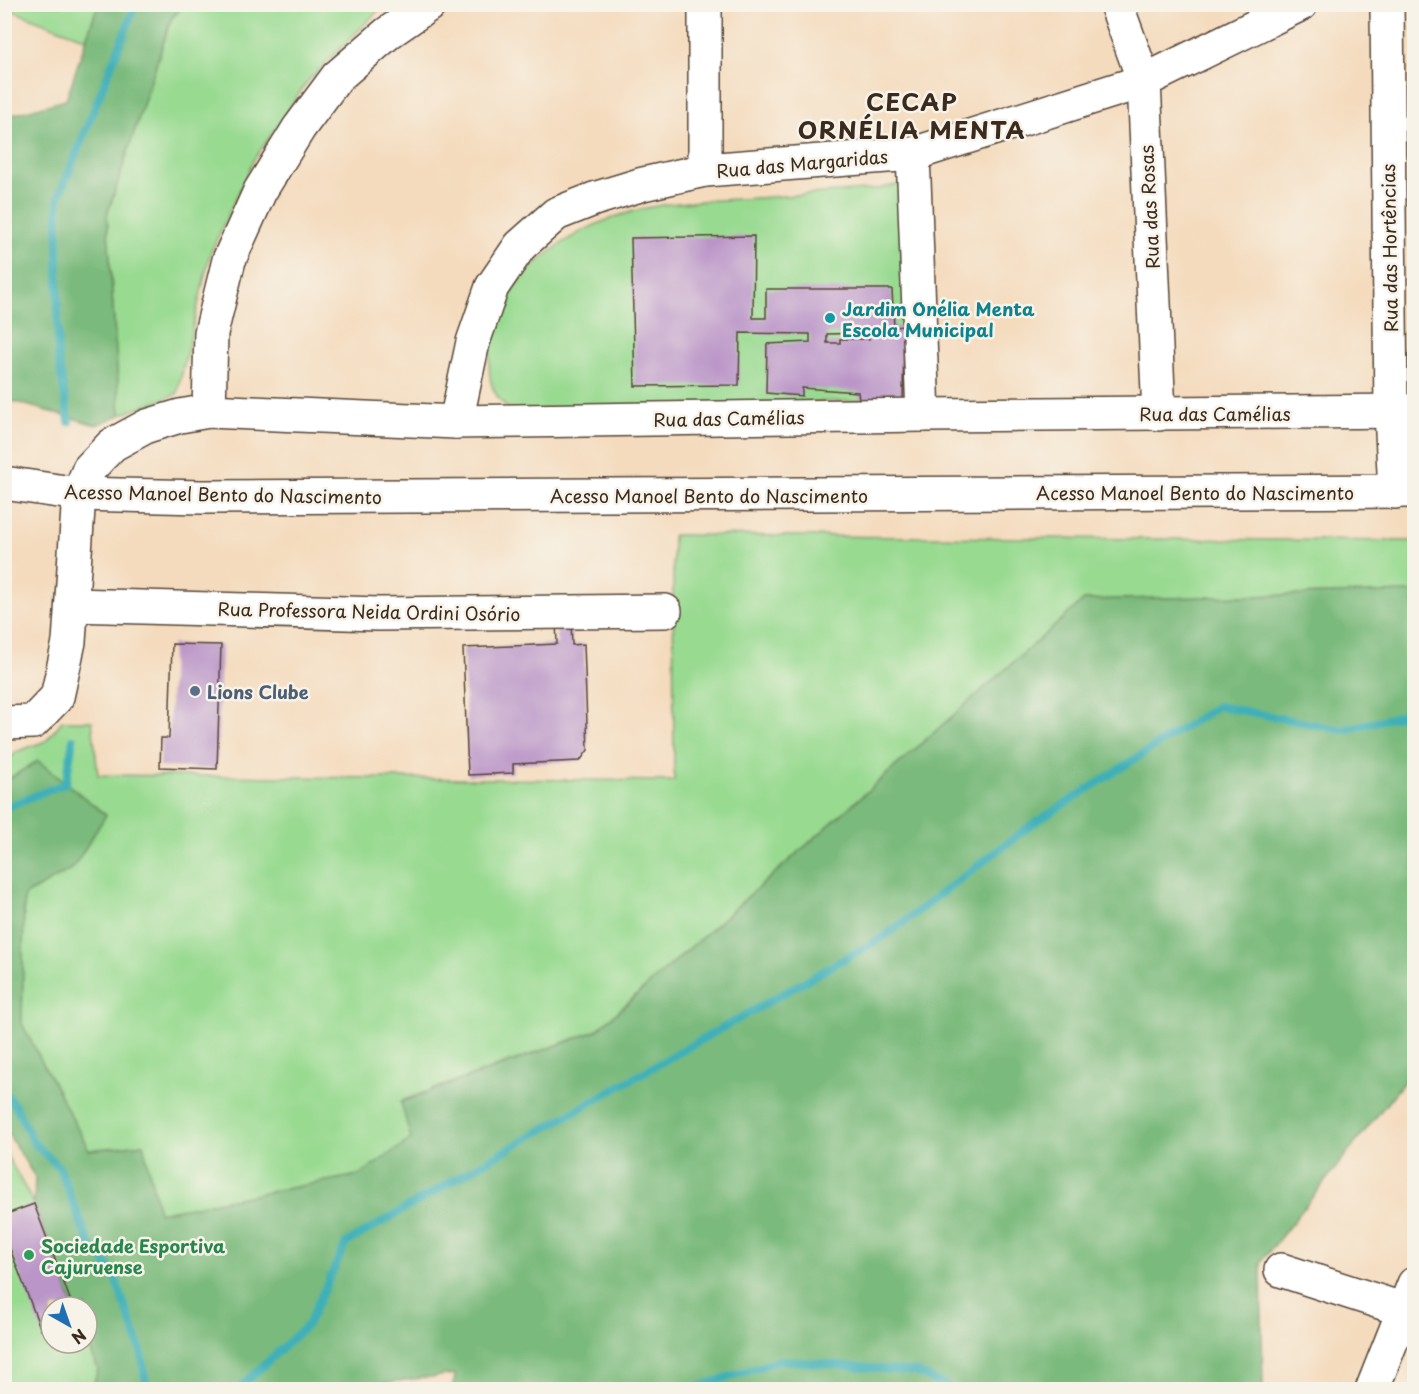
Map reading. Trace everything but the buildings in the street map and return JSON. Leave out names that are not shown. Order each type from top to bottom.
[{"type":"street","points":[[209,411],[211,333],[229,260],[260,191],[299,128],[337,77],[388,33],[430,4]]},
{"type":"street","points":[[705,4],[705,170]]},
{"type":"street","name":"Rua das Rosas","points":[[1116,4],[1144,81],[1159,414]]},
{"type":"street","name":"Rua das Margaridas","points":[[456,422],[473,342],[492,287],[520,246],[556,214],[643,184],[705,170],[913,154],[1144,81],[1301,4]]},
{"type":"street","name":"Rua das Hortências","points":[[1387,4],[1405,491]]},
{"type":"street","points":[[913,154],[923,415]]},
{"type":"street","name":"Rua das Camélias","points":[[79,494],[89,469],[112,444],[147,426],[180,416],[209,411],[456,422],[923,415],[1402,412]]},
{"type":"street","name":"Acesso Manoel Bento do Nascimento","points":[[4,483],[79,494],[225,497],[1405,491]]},
{"type":"street","points":[[4,723],[33,722],[57,697],[69,642],[79,494]]},
{"type":"street","name":"Rua Professora Neida Ordini Osório","points":[[73,604],[380,614],[665,611]]},
{"type":"street","points":[[1281,1270],[1411,1302],[1372,1389]]},
{"type":"green space","points":[[98,4],[184,5],[171,19],[107,215],[120,415],[96,425],[5,399],[4,117],[66,100]]},
{"type":"green space","points":[[4,5],[98,5],[86,39],[5,8]]},
{"type":"green space","points":[[184,5],[384,5],[307,82],[253,161],[210,254],[177,394],[120,415],[107,215],[171,19]]},
{"type":"green space","points":[[900,184],[914,399],[512,411],[497,396],[489,369],[493,337],[502,310],[516,286],[535,265],[557,247],[581,232],[607,220],[662,205],[879,189]]},
{"type":"green space","points":[[673,535],[1414,541],[1414,592],[1084,600],[596,1031],[401,1101],[412,1139],[359,1175],[158,1213],[143,1144],[89,1150],[22,1024],[24,896],[73,868],[38,761],[5,781],[5,765],[16,752],[46,741],[62,721],[92,721],[98,775],[674,781]]},
{"type":"green space","points":[[1414,592],[1414,1069],[1261,1262],[1263,1389],[453,1389],[455,1374],[326,1390],[92,1389],[98,1369],[92,1355],[99,1355],[99,1295],[69,1295],[34,1204],[35,1177],[5,1129],[5,781],[38,761],[106,815],[73,868],[24,896],[22,1024],[89,1150],[143,1144],[159,1213],[359,1175],[411,1139],[401,1102],[596,1031],[1084,600]]},
{"type":"green space","name":"Sociedade Esportiva Cajuruense","points":[[4,1150],[34,1204],[68,1295],[39,1295],[39,1355],[93,1355],[107,1389],[5,1389]]},
{"type":"waterway","points":[[69,422],[58,356],[58,199],[136,4]]},
{"type":"waterway","points":[[237,1390],[308,1324],[346,1243],[885,936],[1030,826],[1218,706],[1343,730],[1414,712]]},
{"type":"waterway","points":[[4,808],[66,783],[73,739]]},
{"type":"waterway","points":[[4,1091],[16,1107],[34,1143],[59,1167],[89,1243],[113,1272],[141,1351],[147,1390]]},
{"type":"waterway","points":[[688,1390],[781,1360],[916,1372],[955,1390]]},
{"type":"place","name":"Jardim Onélia Menta Escola Municipal","points":[[830,318]]},
{"type":"place","name":"Lions Clube","points":[[195,691]]},
{"type":"place","name":"Sociedade Esportiva Cajuruense","points":[[29,1255]]},
{"type":"district","name":"CECAP ORNÉLIA MENTA","points":[[912,115]]}]
